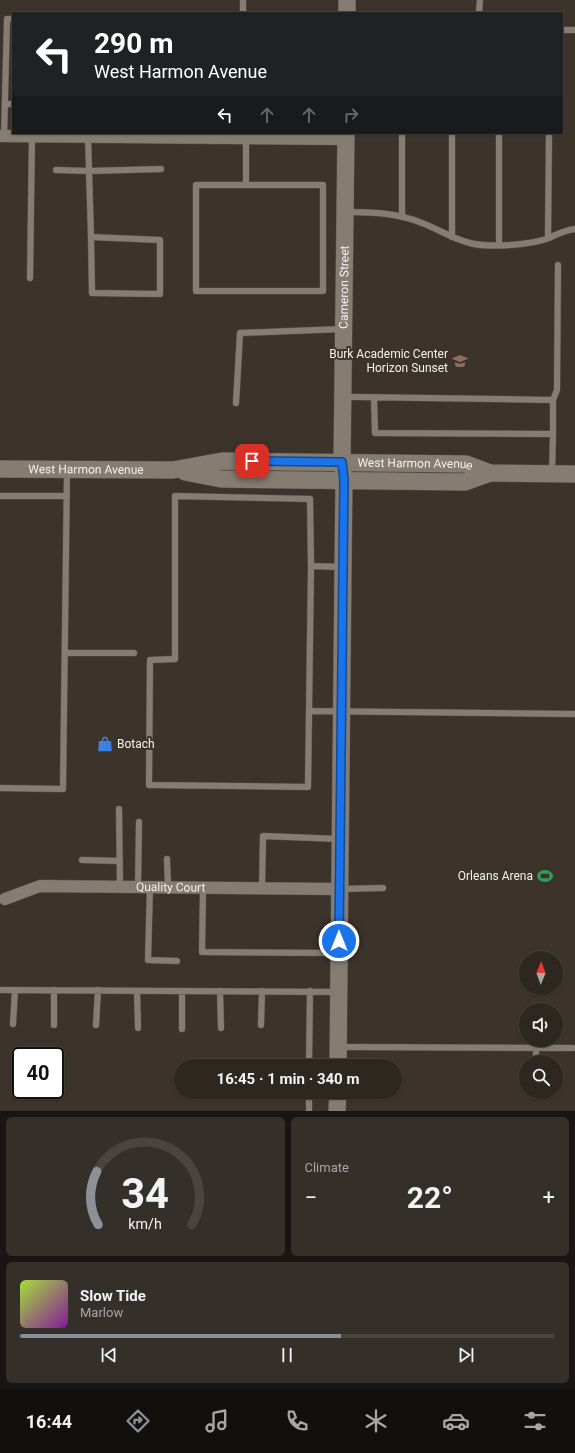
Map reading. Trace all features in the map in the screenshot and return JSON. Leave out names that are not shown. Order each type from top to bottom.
[{"type":"street","points":[[347,0],[347,12]]},
{"type":"street","points":[[2,136],[346,136]]},
{"type":"street","name":"Cameron Street","points":[[338,1059],[346,136]]},
{"type":"street","name":"West Harmon Avenue","points":[[173,470],[222,461],[342,462],[466,464],[490,473],[575,474]]},
{"type":"street","name":"West Harmon Avenue","points":[[0,469],[173,470],[221,478],[465,482],[490,473]]},
{"type":"street","name":"Quality Court","points":[[5,899],[40,886],[339,889]]},
{"type":"street","points":[[337,1111],[338,1099]]},
{"type":"lane","points":[[243,0],[243,12]]},
{"type":"lane","points":[[479,12],[480,0]]},
{"type":"lane","points":[[2,136],[5,104],[7,19],[12,19]]},
{"type":"lane","points":[[563,30],[575,30]]},
{"type":"lane","points":[[5,104],[12,104]]},
{"type":"lane","points":[[402,134],[402,217]]},
{"type":"lane","points":[[452,134],[452,237]]},
{"type":"lane","points":[[499,134],[499,245]]},
{"type":"lane","points":[[548,238],[549,134]]},
{"type":"lane","points":[[30,278],[32,136]]},
{"type":"lane","points":[[246,136],[246,185]]},
{"type":"lane","points":[[88,137],[92,293],[160,294],[160,240],[91,237]]},
{"type":"lane","points":[[56,170],[89,171],[160,169]]},
{"type":"lane","points":[[196,185],[246,185],[323,185],[323,291],[196,291],[196,185]]},
{"type":"lane","points":[[345,212],[379,212],[422,222],[470,244],[522,244],[548,238],[575,229]]},
{"type":"lane","points":[[552,474],[553,400],[557,390],[558,265]]},
{"type":"lane","points":[[236,403],[240,333],[344,329]]},
{"type":"lane","points":[[343,397],[553,400]]},
{"type":"lane","points":[[374,398],[375,433],[553,434]]},
{"type":"lane","points":[[0,788],[63,789],[68,469]]},
{"type":"lane","points":[[0,496],[67,496]]},
{"type":"lane","points":[[175,496],[310,499],[311,566],[308,787],[149,785],[150,660],[175,659],[175,496]]},
{"type":"lane","points":[[311,566],[343,568]]},
{"type":"lane","points":[[65,653],[134,653]]},
{"type":"lane","points":[[309,711],[575,714]]},
{"type":"lane","points":[[120,809],[120,887]]},
{"type":"lane","points":[[138,887],[139,822]]},
{"type":"lane","points":[[262,888],[263,836],[340,839]]},
{"type":"lane","points":[[167,859],[168,887]]},
{"type":"lane","points":[[82,860],[120,861]]},
{"type":"lane","points":[[150,887],[148,960],[177,961]]},
{"type":"lane","points":[[203,888],[202,952],[339,953]]},
{"type":"lane","points":[[339,889],[383,888]]},
{"type":"lane","points":[[0,990],[338,992]]},
{"type":"lane","points":[[13,1024],[15,990]]},
{"type":"lane","points":[[54,990],[54,1025]]},
{"type":"lane","points":[[96,1025],[98,990]]},
{"type":"lane","points":[[137,991],[138,1028]]},
{"type":"lane","points":[[182,991],[182,1029]]},
{"type":"lane","points":[[220,991],[221,1028]]},
{"type":"lane","points":[[261,1024],[262,991]]},
{"type":"lane","points":[[310,991],[310,1059]]},
{"type":"lane","points":[[338,1047],[573,1048]]},
{"type":"lane","points":[[536,1048],[536,1055]]},
{"type":"lane","points":[[309,1099],[309,1111]]},
{"type":"place","name":"Burk Academic Center Horizon Sunset","points":[[460,361]]},
{"type":"place","name":"Botach","points":[[105,744]]},
{"type":"place","name":"Orleans Arena","points":[[545,876]]},
{"type":"route","points":[[252,461],[342,462],[344,480],[339,941]]}]
